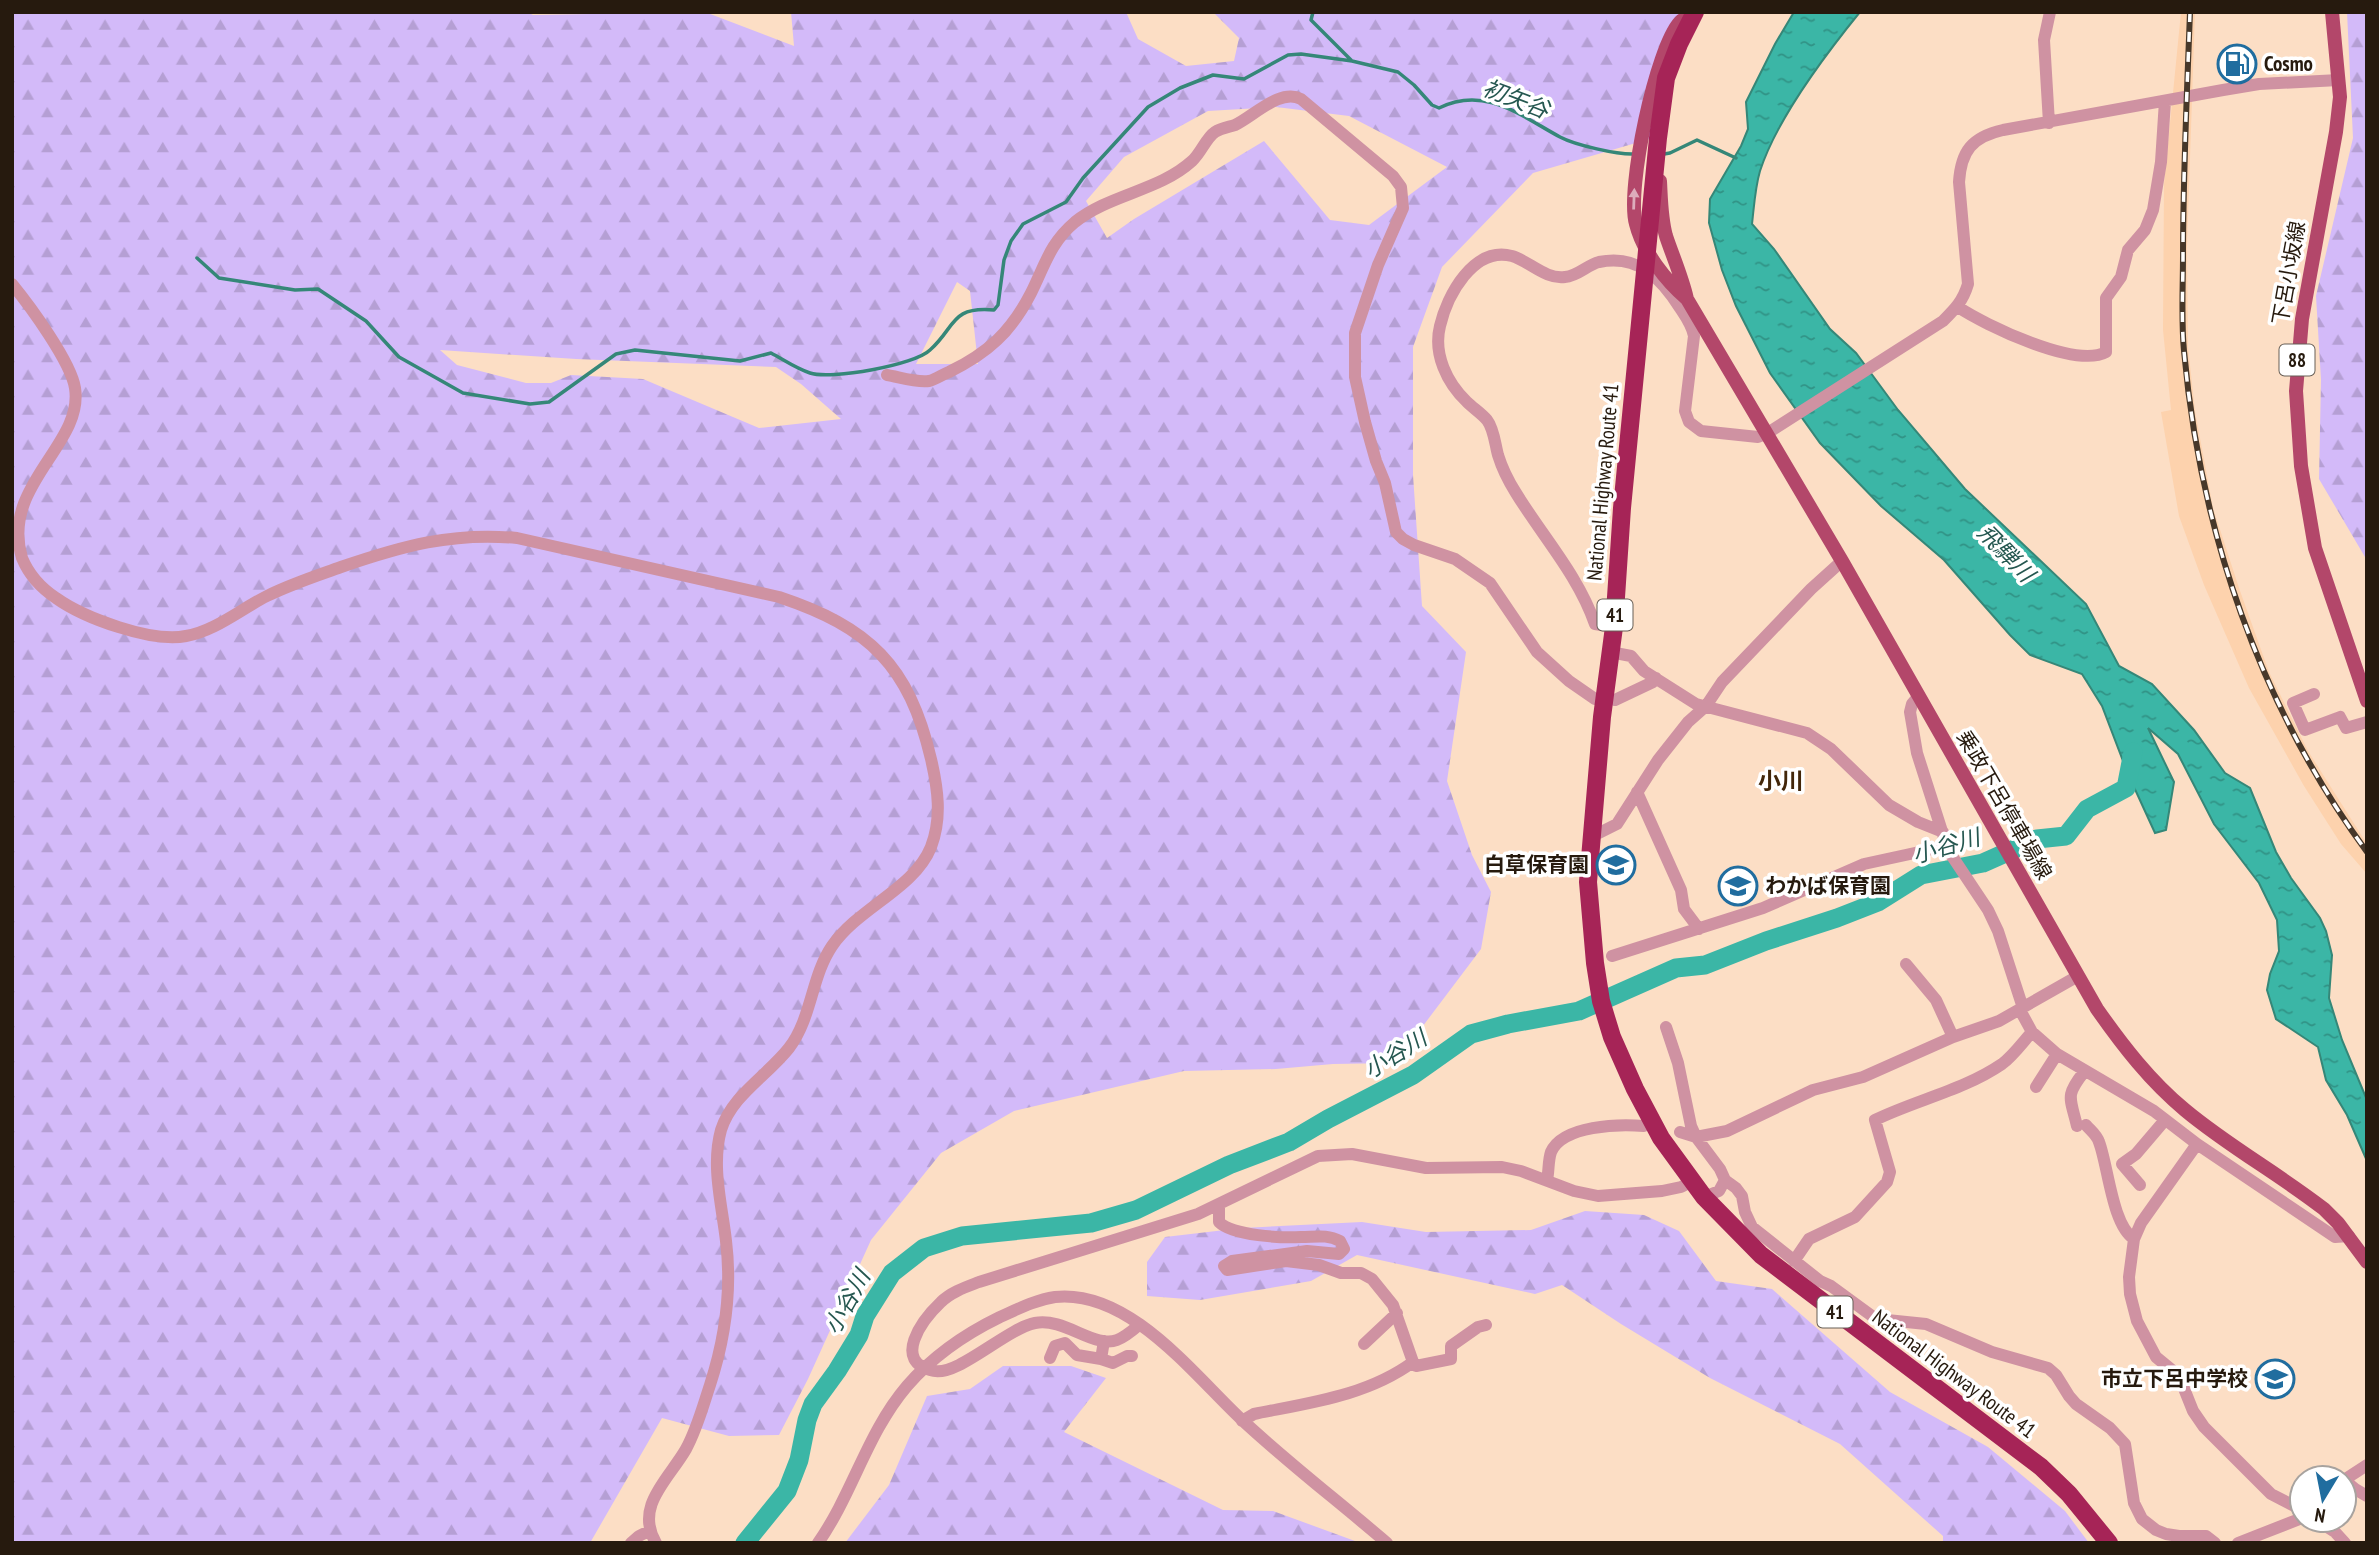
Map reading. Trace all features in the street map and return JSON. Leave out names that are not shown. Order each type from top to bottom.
[{"type":"highway","name":"National Highway Route 41","points":[[1695,13],[1666,78],[1656,155],[1622,508],[1614,626],[1602,717],[1588,882],[1601,1001],[1612,1037],[1648,1114],[1661,1138],[1704,1197],[1761,1255],[2041,1467],[2069,1493],[2109,1543]]},
{"type":"main road","name":"下呂小坂線","points":[[2332,12],[2340,97],[2300,329],[2296,391],[2301,466],[2315,548],[2367,701]]},
{"type":"main road","points":[[1687,299],[1672,286],[1641,239],[1635,222],[1633,199],[1643,134],[1661,62],[1670,38],[1681,20],[1695,13]]},
{"type":"main road","points":[[1656,155],[1659,160],[1661,212],[1666,236],[1683,280],[1687,299]]},
{"type":"main road","name":"乗政下呂停車場線","points":[[1687,299],[1842,561],[2097,1009],[2121,1042],[2167,1094],[2207,1127],[2314,1201],[2338,1223],[2367,1262]]},
{"type":"street","points":[[2049,123],[2044,40],[2050,12]]},
{"type":"street","points":[[1614,626],[1595,624],[1588,604],[1559,555],[1516,493],[1498,457],[1487,420],[1465,401],[1442,366],[1437,349],[1439,327],[1449,296],[1462,277],[1479,263],[1500,255],[1513,257],[1547,274],[1564,278],[1597,262],[1615,261],[1641,266],[1661,280],[1692,326],[1694,336],[1685,411],[1689,422],[1701,431],[1750,438],[1766,434],[1942,321],[1958,307],[1968,284],[1960,166],[1965,153],[1975,141],[1990,133],[2259,84],[2339,80]]},
{"type":"street","points":[[887,375],[929,381],[963,365],[996,343],[1018,316],[1032,291],[1046,256],[1059,237],[1076,221],[1112,200],[1173,176],[1194,159],[1214,132],[1236,124],[1281,98],[1295,95],[1393,176],[1401,187],[1403,208],[1378,265],[1355,333],[1356,377],[1360,399],[1396,532],[1414,545],[1455,559],[1490,583],[1537,652],[1569,681],[1595,699]]},
{"type":"street","points":[[1958,307],[1977,320],[2060,353],[2099,356],[2106,352],[2106,298],[2118,283],[2129,250],[2145,230],[2153,210],[2161,162],[2165,101]]},
{"type":"street","points":[[12,284],[60,353],[75,387],[73,414],[65,431],[27,488],[17,529],[17,544],[27,569],[43,588],[71,607],[140,633],[157,637],[187,636],[203,631],[289,586],[377,555],[452,537],[498,536],[779,597],[806,606],[831,616],[872,645],[898,675],[906,690],[925,733],[938,789],[939,809],[930,848],[909,877],[852,921],[839,936],[821,967],[799,1034],[777,1062],[740,1097],[722,1128],[717,1164],[727,1244],[728,1309],[713,1374],[698,1420],[687,1447],[656,1494],[649,1511],[653,1537],[639,1536],[631,1543]]},
{"type":"street","points":[[1591,834],[1617,824],[1658,760],[1706,706],[1722,682],[1769,630],[1842,561]]},
{"type":"street","points":[[1610,652],[1631,656],[1644,671],[1696,704],[1807,733],[1831,749],[1889,805],[1917,822],[1943,832]]},
{"type":"street","points":[[1615,700],[1653,682],[1656,678]]},
{"type":"street","points":[[2314,694],[2293,703],[2305,730],[2340,717],[2346,728],[2367,722]]},
{"type":"street","points":[[1918,697],[1910,712],[1915,743],[1947,848],[1975,889],[1998,931],[2021,1009],[2032,1032],[2057,1054],[2165,1119],[2197,1144],[2335,1237],[2348,1236]]},
{"type":"street","points":[[1637,792],[1681,890],[1684,909],[1699,929]]},
{"type":"street","points":[[1612,956],[1763,908],[1864,864],[1947,848]]},
{"type":"street","points":[[1906,964],[1936,1000],[1953,1037]]},
{"type":"street","points":[[1680,1132],[1696,1137],[1727,1131],[1813,1090],[1863,1077],[1953,1037],[1999,1021],[2078,976]]},
{"type":"street","points":[[1665,1027],[1678,1063],[1691,1126],[1725,1181],[1742,1196],[1752,1227],[1820,1281],[1872,1315],[1887,1320],[1926,1324],[1992,1352],[2048,1368],[2076,1404],[2110,1427],[2125,1444],[2134,1503],[2142,1519],[2166,1534],[2206,1536],[2216,1543]]},
{"type":"street","points":[[1794,1261],[1809,1239],[1855,1217],[1887,1182],[1890,1172],[1875,1120],[1903,1106],[1951,1090],[2003,1063],[2032,1032]]},
{"type":"street","points":[[2036,1087],[2057,1054]]},
{"type":"street","points":[[2084,1072],[2071,1088],[2070,1095],[2081,1125],[2099,1139],[2113,1200],[2127,1234],[2134,1239]]},
{"type":"street","points":[[2140,1185],[2122,1164],[2136,1154],[2165,1119]]},
{"type":"street","points":[[1547,1180],[1551,1152],[1557,1143],[1567,1137],[1614,1124],[1644,1126]]},
{"type":"street","points":[[2197,1144],[2141,1223],[2131,1251],[2130,1294],[2144,1338],[2156,1357],[2181,1381],[2193,1411],[2204,1427],[2271,1494],[2288,1503]]},
{"type":"street","points":[[1139,1325],[1115,1341],[1104,1341],[1067,1326],[1038,1322],[1019,1328],[949,1371],[935,1372],[917,1364],[912,1357],[912,1345],[929,1315],[942,1300],[957,1291],[978,1282],[1198,1214],[1318,1156],[1352,1154],[1426,1168],[1502,1167],[1521,1171],[1574,1191],[1598,1196],[1662,1191],[1691,1182]]},
{"type":"street","points":[[1704,1197],[1719,1191],[1725,1181]]},
{"type":"street","points":[[1219,1204],[1219,1222],[1233,1231],[1335,1238],[1343,1245],[1344,1249],[1339,1254],[1307,1251],[1232,1261],[1224,1265],[1227,1270],[1286,1261],[1319,1265],[1341,1273],[1361,1273],[1379,1286],[1397,1313],[1416,1366],[1451,1359],[1451,1346],[1478,1327],[1486,1325]]},
{"type":"street","points":[[818,1543],[839,1509],[872,1438],[908,1385],[942,1352],[989,1323],[1022,1306],[1055,1297],[1092,1301],[1128,1317],[1158,1338],[1242,1421],[1387,1543]]},
{"type":"street","points":[[1364,1344],[1397,1313]]},
{"type":"street","points":[[1101,1359],[1104,1341]]},
{"type":"street","points":[[1050,1358],[1055,1346],[1065,1343],[1077,1355],[1113,1363],[1132,1356]]},
{"type":"street","points":[[1242,1421],[1254,1414],[1352,1393],[1413,1362]]},
{"type":"street","points":[[2238,1543],[2288,1523]]},
{"type":"shaded area","points":[[2181,12],[2195,12],[2187,246],[2188,347],[2195,411],[2213,508],[2269,672],[2308,751],[2367,844],[2367,874],[2341,844],[2304,786],[2249,688],[2204,585],[2179,516],[2161,412],[2171,410],[2163,330],[2164,184]]},
{"type":"green space","points":[[12,12],[527,12],[533,15],[705,12],[794,46],[791,12],[1126,12],[1138,39],[1186,66],[1234,61],[1239,38],[1213,12],[1692,12],[1653,138],[1533,173],[1442,267],[1413,347],[1413,475],[1422,606],[1466,652],[1447,781],[1472,855],[1491,892],[1481,949],[1395,1063],[1184,1071],[1014,1111],[941,1153],[871,1240],[808,1379],[779,1435],[729,1436],[662,1418],[590,1543],[12,1543]],"holes":[[[1276,107],[1349,116],[1447,167],[1369,225],[1330,220],[1264,141],[1107,238],[1086,201],[1124,157],[1208,111]],[[957,282],[970,291],[978,364],[916,364]],[[440,350],[576,359],[776,367],[801,384],[841,419],[759,428],[643,379],[571,375],[551,383],[526,383],[457,365]]]},
{"type":"green space","points":[[2347,12],[2367,12],[2367,629],[2365,557],[2319,479],[2321,380],[2316,296],[2353,138]]},
{"type":"green space","points":[[1585,1211],[1644,1215],[1679,1231],[1716,1281],[1772,1289],[1890,1392],[1988,1447],[2065,1511],[2089,1543],[1943,1543],[1943,1536],[1840,1444],[1710,1378],[1562,1285],[1535,1294],[1357,1255],[1311,1281],[1200,1300],[1147,1296],[1147,1262],[1165,1237],[1242,1228],[1362,1222],[1426,1232],[1531,1230]]},
{"type":"green space","points":[[1003,1366],[1071,1366],[1106,1378],[1064,1432],[1223,1510],[1273,1511],[1355,1543],[845,1543],[889,1485],[927,1396],[970,1389]]},
{"type":"water","name":"飛騨川","points":[[1794,12],[1860,12],[1817,67],[1778,130],[1760,171],[1752,224],[1774,249],[1830,329],[1856,353],[1898,410],[1965,489],[2086,604],[2119,666],[2152,684],[2194,730],[2225,773],[2250,788],[2276,852],[2326,931],[2332,955],[2329,998],[2342,1040],[2367,1100],[2367,1161],[2347,1115],[2326,1080],[2318,1047],[2276,1019],[2267,990],[2279,951],[2277,920],[2259,883],[2214,824],[2178,754],[2148,728],[2174,782],[2166,830],[2155,833],[2128,774],[2102,706],[2082,674],[2030,655],[1944,560],[1881,506],[1820,443],[1770,373],[1736,306],[1722,270],[1709,223],[1710,199],[1748,129],[1746,102]]},
{"type":"waterway","name":"初矢谷","points":[[1313,12],[1311,20],[1351,60]]},
{"type":"waterway","points":[[197,258],[219,278],[295,290],[318,289],[366,321],[399,357],[463,393],[530,404],[549,402],[616,354],[635,350],[740,361],[771,353],[800,369],[821,375],[872,370],[921,356],[938,342],[961,315],[969,311],[994,310],[998,305],[1004,260],[1011,241],[1023,224],[1066,202],[1083,178],[1148,107],[1180,88],[1213,75],[1244,79],[1288,55],[1301,54],[1352,61],[1398,72],[1432,105],[1439,108],[1456,102],[1487,102],[1517,113],[1567,140],[1608,151],[1635,154]]},
{"type":"waterway","name":"初矢谷","points":[[1664,154],[1697,140],[1736,158]]},
{"type":"waterway","name":"小谷川","points":[[745,1543],[787,1491],[799,1460],[813,1404],[859,1335],[865,1316],[892,1273],[924,1248],[962,1236],[1091,1223],[1136,1210],[1229,1165],[1289,1142],[1413,1075],[1471,1034],[1579,1011],[1676,968],[1705,965],[1878,902],[1921,875],[1983,863],[2037,839],[2066,836],[2087,809],[2126,788],[2133,752]]},
{"type":"railway","points":[[2190,12],[2183,327],[2192,418],[2204,485],[2241,614],[2266,677],[2329,796],[2367,852]]},
{"type":"place","name":"Cosmo","points":[[2237,64]]},
{"type":"place","name":"白草保育園","points":[[1616,865]]},
{"type":"place","name":"わかば保育園","points":[[1738,886]]},
{"type":"place","name":"市立下呂中学校","points":[[2275,1379]]},
{"type":"district","name":"小川","points":[[1781,781]]}]
